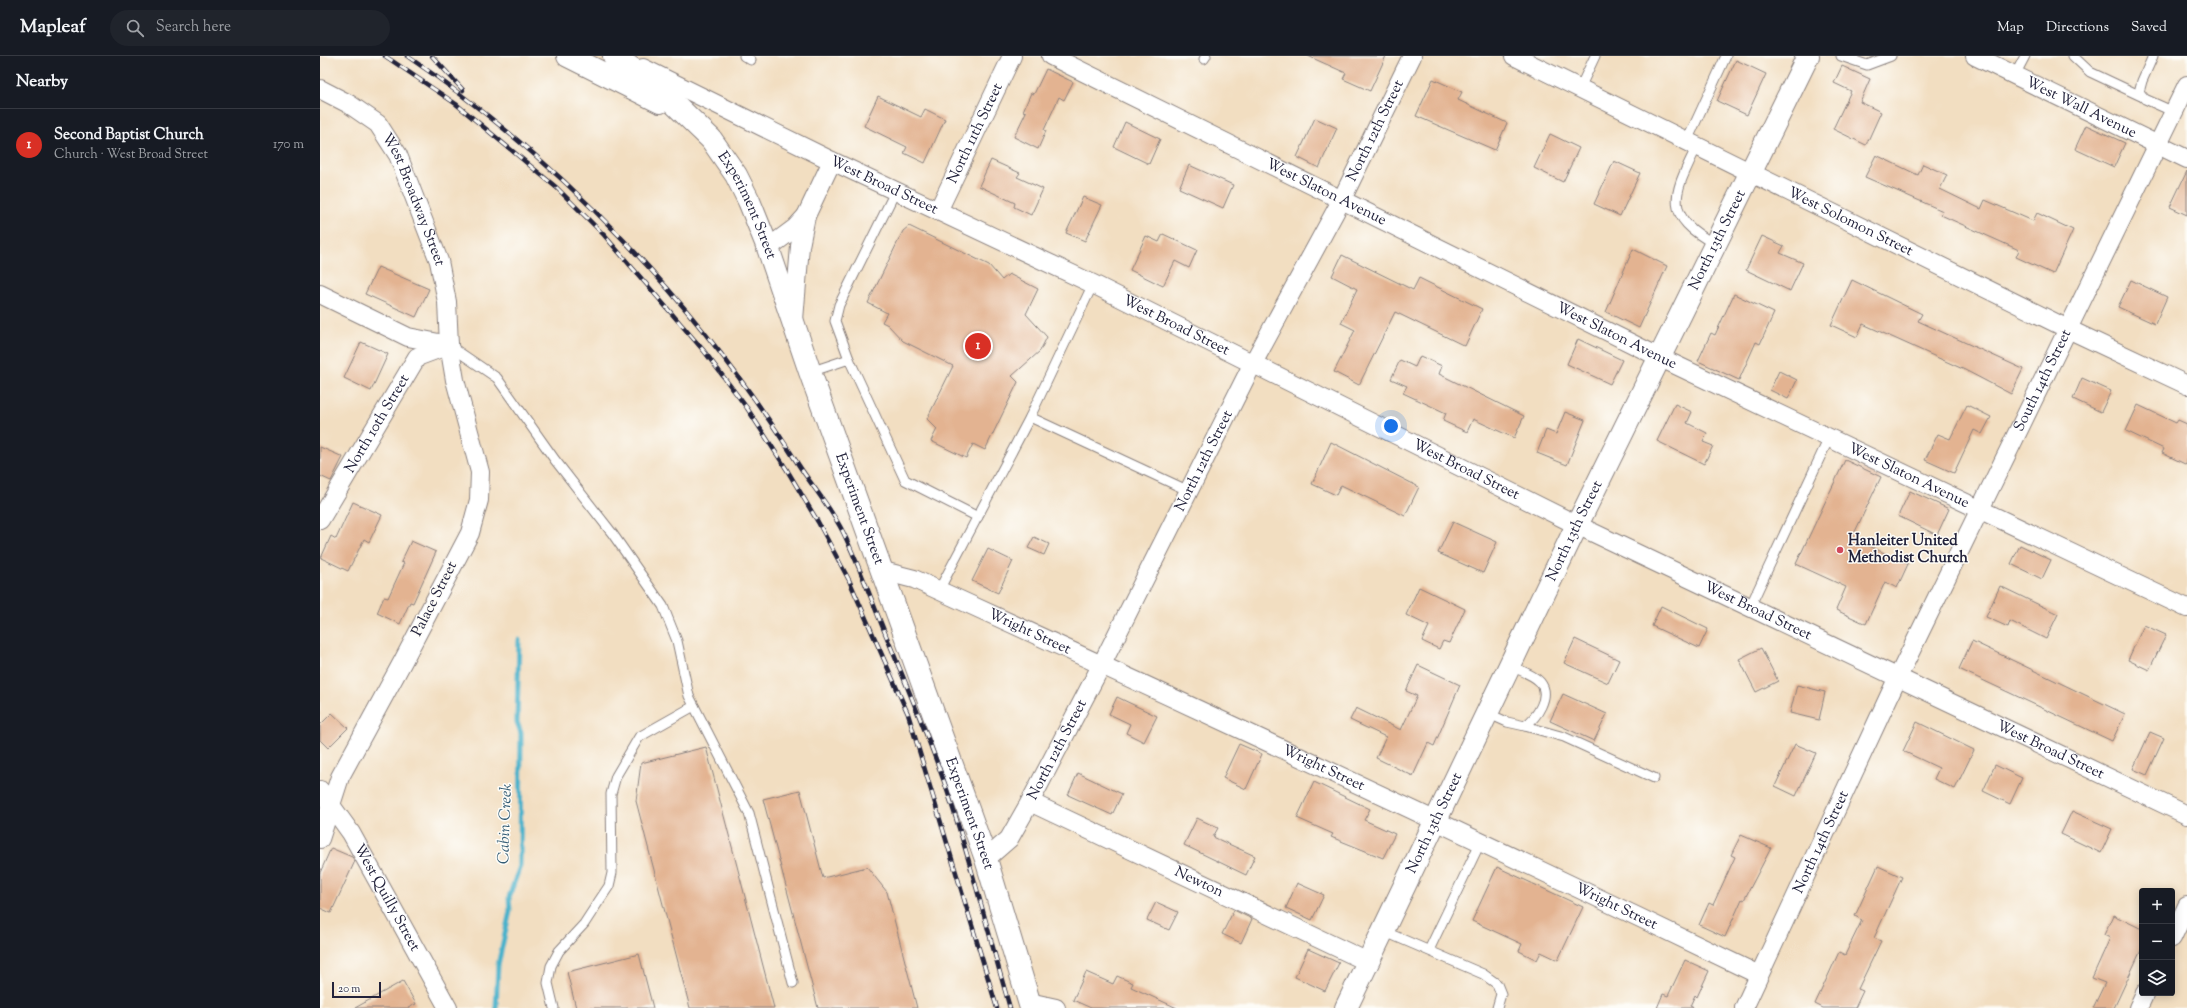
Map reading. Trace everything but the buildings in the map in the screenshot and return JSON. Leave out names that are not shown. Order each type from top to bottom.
[{"type":"main road","points":[[568,56],[690,117]]},
{"type":"main road","name":"Experiment Street","points":[[614,56],[654,84],[690,117],[711,139],[736,175],[749,201],[768,248],[810,372],[986,859],[1030,1005]]},
{"type":"main road","name":"North 13th Street","points":[[1346,1008],[1577,525],[1661,358],[1808,56]]},
{"type":"street","name":"West Broad Street","points":[[618,56],[832,161],[1093,284],[1252,365],[1577,525],[2187,815]]},
{"type":"street","name":"North 11th Street","points":[[938,210],[1012,56]]},
{"type":"street","name":"West Slaton Avenue","points":[[1051,56],[1341,201],[1661,358],[2187,608]]},
{"type":"street","name":"North 12th Street","points":[[986,859],[1009,839],[1030,802],[1102,664],[1252,365],[1341,201],[1412,56]]},
{"type":"street","name":"West Solomon Street","points":[[1514,56],[2068,329],[2187,385]]},
{"type":"street","name":"West Wall Avenue","points":[[1975,56],[2187,159]]},
{"type":"street","name":"South 14th Street","points":[[1898,677],[2187,85]]},
{"type":"street","name":"West Broadway Street","points":[[320,89],[349,104],[378,124],[398,155],[439,261],[447,302],[449,345]]},
{"type":"street","points":[[794,325],[800,246],[806,216],[832,161]]},
{"type":"street","points":[[768,248],[795,228],[806,216]]},
{"type":"street","points":[[320,294],[408,337],[449,345]]},
{"type":"street","name":"North 10th Street","points":[[320,520],[417,357],[449,345]]},
{"type":"street","name":"Palace Street","points":[[320,839],[340,777],[403,661],[470,532],[479,500],[480,472],[455,380],[449,345]]},
{"type":"street","name":"Wright Street","points":[[883,572],[914,579],[1102,664],[1481,841],[1759,975]]},
{"type":"street","name":"North 14th Street","points":[[1744,1008],[1898,677]]},
{"type":"street","name":"West Quilly Street","points":[[320,790],[351,834],[448,1008]]},
{"type":"street","name":"Newton","points":[[1030,802],[1368,962]]},
{"type":"street","points":[[2175,932],[2187,906]]},
{"type":"street","points":[[2138,1008],[2144,996]]},
{"type":"street","points":[[1030,1005],[1056,1008]]},
{"type":"lane","points":[[1580,88],[1595,56]]},
{"type":"lane","points":[[1716,245],[1690,228],[1684,221],[1676,203],[1676,193],[1692,144],[1726,56]]},
{"type":"lane","points":[[1841,56],[1867,65],[1891,56]]},
{"type":"lane","points":[[2015,76],[2025,56]]},
{"type":"lane","points":[[2073,56],[2090,72],[2174,112]]},
{"type":"lane","points":[[2141,96],[2139,88],[2153,56]]},
{"type":"lane","points":[[896,190],[840,304],[835,321],[849,359],[905,480],[978,517]]},
{"type":"lane","points":[[939,590],[1030,417],[1093,284]]},
{"type":"lane","points":[[449,345],[497,378],[555,460],[612,533],[663,606],[678,641],[688,696],[749,813],[793,983]]},
{"type":"lane","points":[[810,372],[849,359]]},
{"type":"lane","points":[[1030,417],[1189,491]]},
{"type":"lane","points":[[1750,607],[1828,438]]},
{"type":"lane","points":[[1510,666],[1532,676],[1541,683],[1544,692],[1535,718],[1525,726]]},
{"type":"lane","points":[[554,1008],[548,983],[551,966],[558,952],[584,924],[608,886],[612,873],[611,794],[616,776],[639,737],[694,706]]},
{"type":"lane","points":[[1487,713],[1507,722],[1564,737],[1654,778]]},
{"type":"lane","points":[[1429,950],[1481,841]]},
{"type":"lane","points":[[1383,931],[1483,974],[1497,984],[1501,994],[1497,1008]]},
{"type":"waterway","name":"Cabin Creek","points":[[496,1008],[498,965],[510,911],[509,897],[520,866],[521,733],[517,722],[519,640]]},
{"type":"railway","points":[[385,56],[456,104],[557,188],[604,235],[704,351],[747,408],[787,470],[818,522],[849,580],[908,714],[997,1008]]},
{"type":"railway","points":[[407,56],[464,97],[520,142],[573,189],[623,240],[671,293],[716,348],[759,405],[803,472],[833,514],[843,532],[859,568],[940,769],[964,844],[1010,1008]]},
{"type":"railway","points":[[432,56],[463,90]]},
{"type":"place","name":"Second Baptist Church","points":[[978,346]]},
{"type":"place","name":"Hanleiter United Methodist Church","points":[[1840,550]]}]
